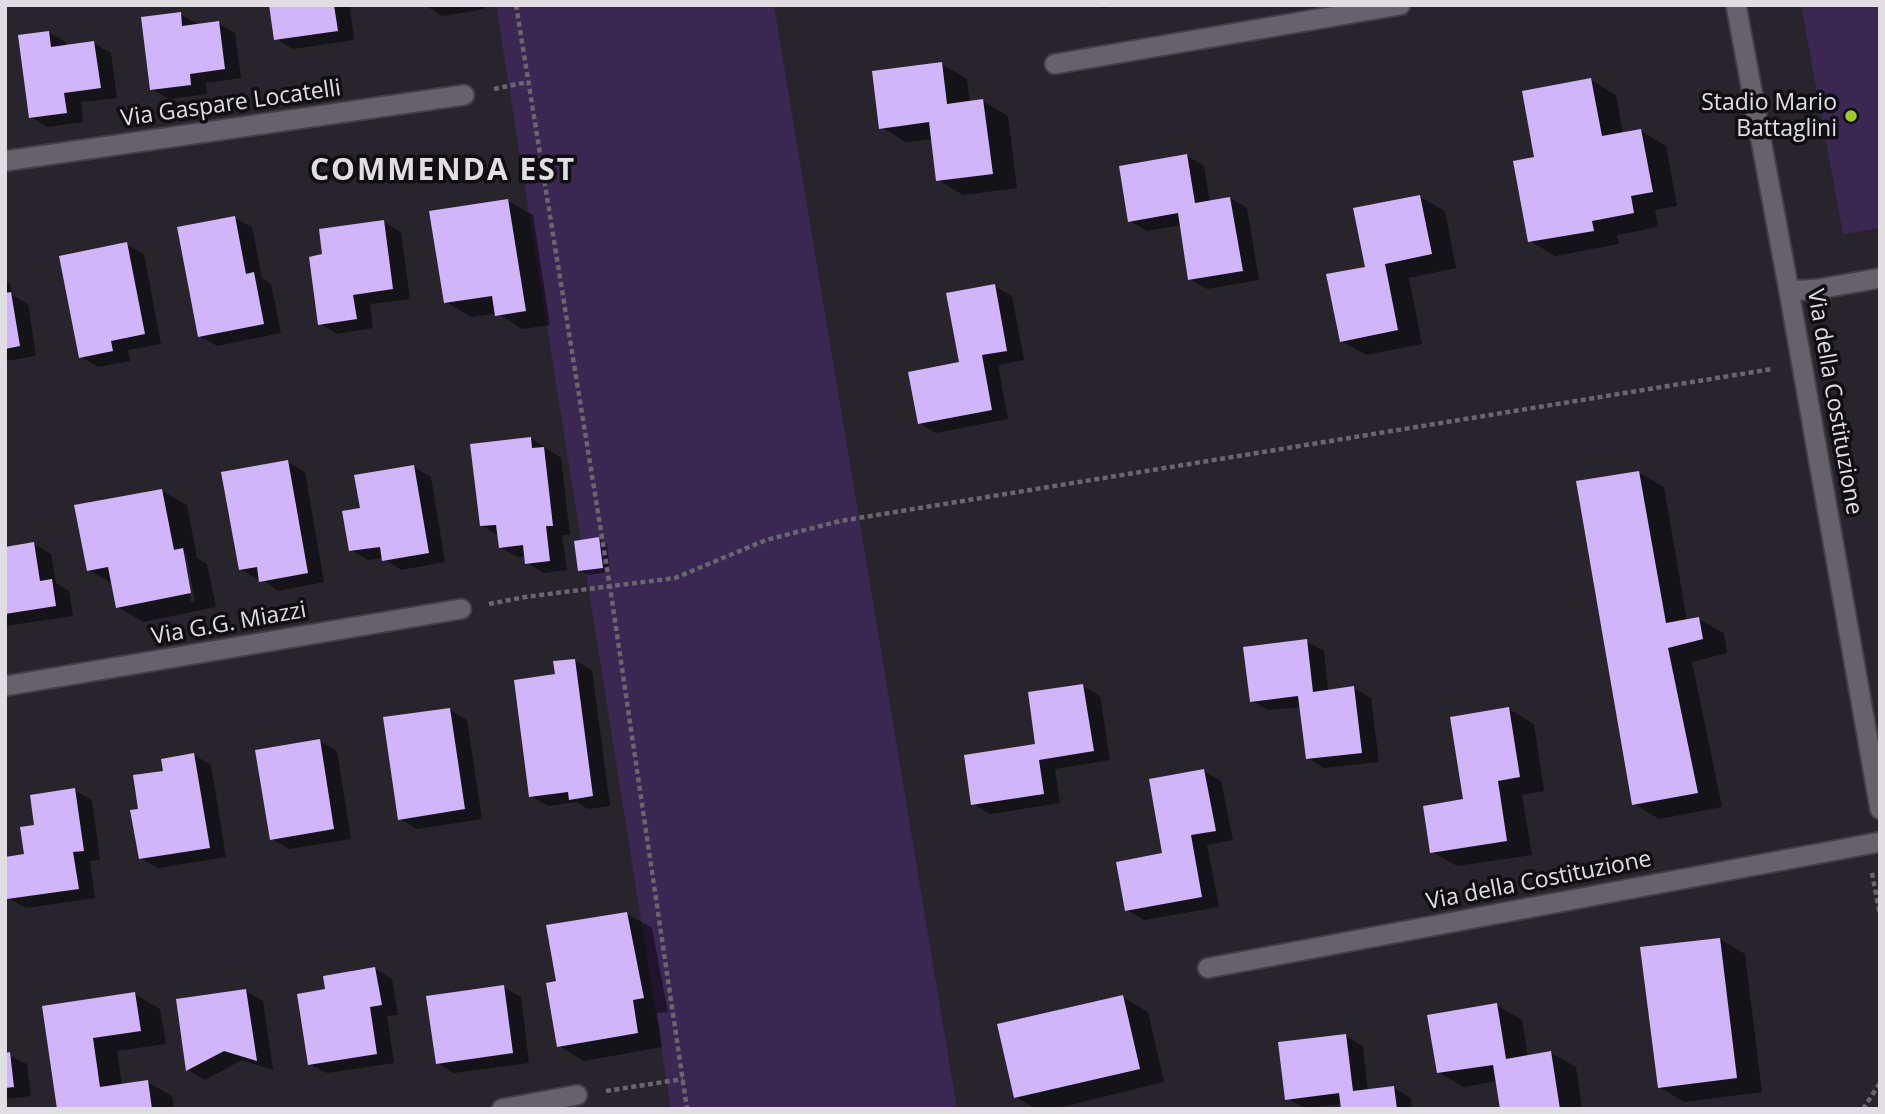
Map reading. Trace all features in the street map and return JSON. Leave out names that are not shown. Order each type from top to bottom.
[{"type":"street","points":[[1055,64],[1400,5]]},
{"type":"street","name":"Via della Costituzione","points":[[1736,5],[1803,365],[1880,809]]},
{"type":"street","name":"Via Gaspare Locatelli","points":[[5,161],[464,95]]},
{"type":"street","points":[[1789,291],[1827,288],[1880,278]]},
{"type":"street","name":"Via G.G. Miazzi","points":[[5,686],[461,609]]},
{"type":"street","name":"Via della Costituzione","points":[[1208,968],[1880,842]]},
{"type":"street","points":[[502,1109],[577,1095]]},
{"type":"path","points":[[516,5],[610,587],[687,1109]]},
{"type":"path","points":[[461,609],[525,597],[675,578],[766,540],[840,521],[1803,365]]},
{"type":"path","points":[[577,1095],[682,1079]]},
{"type":"path","points":[[1863,1109],[1880,1083]]},
{"type":"shaded area","points":[[496,5],[774,5],[957,1109],[671,1109]]},
{"type":"shaded area","name":"Stadio Mario Battaglini","points":[[1801,5],[1880,5],[1880,228],[1843,234]]},
{"type":"building","points":[[269,5],[334,5],[338,31],[274,40]]},
{"type":"building","points":[[181,12],[182,26],[219,21],[225,69],[190,74],[191,85],[150,90],[141,17]]},
{"type":"building","points":[[49,31],[51,47],[94,41],[101,88],[64,93],[67,113],[29,118],[18,35]]},
{"type":"building","points":[[942,62],[947,104],[983,99],[993,174],[936,181],[929,122],[879,129],[872,71]]},
{"type":"building","points":[[1591,78],[1602,136],[1641,129],[1653,192],[1631,196],[1634,213],[1592,221],[1594,231],[1528,242],[1513,161],[1534,157],[1522,91]]},
{"type":"building","points":[[1187,154],[1195,203],[1230,197],[1243,271],[1188,280],[1178,213],[1128,222],[1119,166]]},
{"type":"building","points":[[1420,195],[1432,254],[1385,264],[1398,330],[1340,342],[1326,274],[1365,267],[1353,208]]},
{"type":"building","points":[[508,199],[526,311],[495,316],[492,296],[444,303],[429,211]]},
{"type":"building","points":[[235,216],[246,274],[254,272],[264,324],[198,337],[177,227]]},
{"type":"building","points":[[384,220],[393,289],[353,295],[357,319],[318,325],[309,257],[322,254],[319,229]]},
{"type":"building","points":[[127,242],[145,334],[111,341],[113,351],[79,358],[59,256]]},
{"type":"building","points":[[995,284],[1007,351],[982,355],[992,410],[918,424],[908,372],[959,362],[946,293]]},
{"type":"building","points":[[11,292],[20,346],[5,349],[5,293]]},
{"type":"building","points":[[531,437],[532,448],[544,447],[553,526],[546,526],[550,561],[525,564],[523,545],[499,548],[496,525],[480,526],[470,444]]},
{"type":"building","points":[[288,460],[308,573],[259,582],[257,567],[239,570],[221,472]]},
{"type":"building","points":[[414,465],[429,553],[382,561],[380,547],[349,551],[342,511],[360,508],[354,475]]},
{"type":"building","points":[[1639,471],[1666,623],[1699,617],[1703,639],[1668,648],[1698,793],[1632,805],[1576,481]]},
{"type":"building","points":[[162,489],[174,550],[183,548],[191,593],[116,608],[108,567],[87,571],[74,505]]},
{"type":"building","points":[[599,537],[603,568],[578,571],[574,541]]},
{"type":"building","points":[[34,542],[40,581],[52,579],[56,606],[5,614],[5,547]]},
{"type":"building","points":[[1307,639],[1313,692],[1354,686],[1362,753],[1306,759],[1298,696],[1250,702],[1243,647]]},
{"type":"building","points":[[575,659],[593,796],[569,800],[568,792],[529,797],[514,680],[555,674],[553,661]]},
{"type":"building","points":[[1083,684],[1094,751],[1039,760],[1044,794],[971,805],[964,755],[1035,744],[1028,692]]},
{"type":"building","points":[[1509,707],[1520,777],[1498,781],[1507,841],[1430,853],[1423,806],[1463,799],[1450,717]]},
{"type":"building","points":[[450,708],[465,809],[398,820],[383,717]]},
{"type":"building","points":[[320,739],[334,829],[270,840],[255,750]]},
{"type":"building","points":[[194,753],[210,848],[139,859],[130,810],[138,809],[133,775],[163,771],[161,759]]},
{"type":"building","points":[[1204,769],[1216,831],[1191,835],[1202,897],[1125,911],[1116,862],[1162,853],[1149,779]]},
{"type":"building","points":[[75,788],[84,851],[73,852],[79,889],[7,899],[5,857],[24,854],[20,827],[34,825],[30,795]]},
{"type":"building","points":[[627,912],[644,998],[633,1000],[638,1033],[557,1047],[546,983],[556,981],[546,925]]},
{"type":"building","points":[[1720,938],[1737,1078],[1658,1088],[1640,947]]},
{"type":"building","points":[[375,967],[382,1005],[370,1007],[377,1054],[308,1065],[297,994],[325,989],[323,976]]},
{"type":"building","points":[[504,985],[513,1053],[436,1064],[426,996]]},
{"type":"building","points":[[246,989],[257,1061],[224,1051],[186,1071],[176,999]]},
{"type":"building","points":[[135,992],[141,1031],[93,1038],[100,1087],[148,1080],[152,1109],[57,1109],[42,1006]]},
{"type":"building","points":[[1123,995],[1140,1069],[1014,1098],[997,1024]]},
{"type":"building","points":[[1497,1003],[1506,1059],[1551,1051],[1560,1109],[1500,1109],[1493,1065],[1437,1073],[1427,1015]]},
{"type":"building","points":[[1346,1034],[1353,1091],[1394,1086],[1397,1109],[1341,1109],[1339,1093],[1285,1100],[1278,1042]]},
{"type":"building","points":[[10,1052],[14,1087],[5,1088],[5,1053]]},
{"type":"place","name":"Stadio Mario Battaglini","points":[[1851,116]]},
{"type":"district","name":"COMMENDA EST","points":[[443,171]]}]
